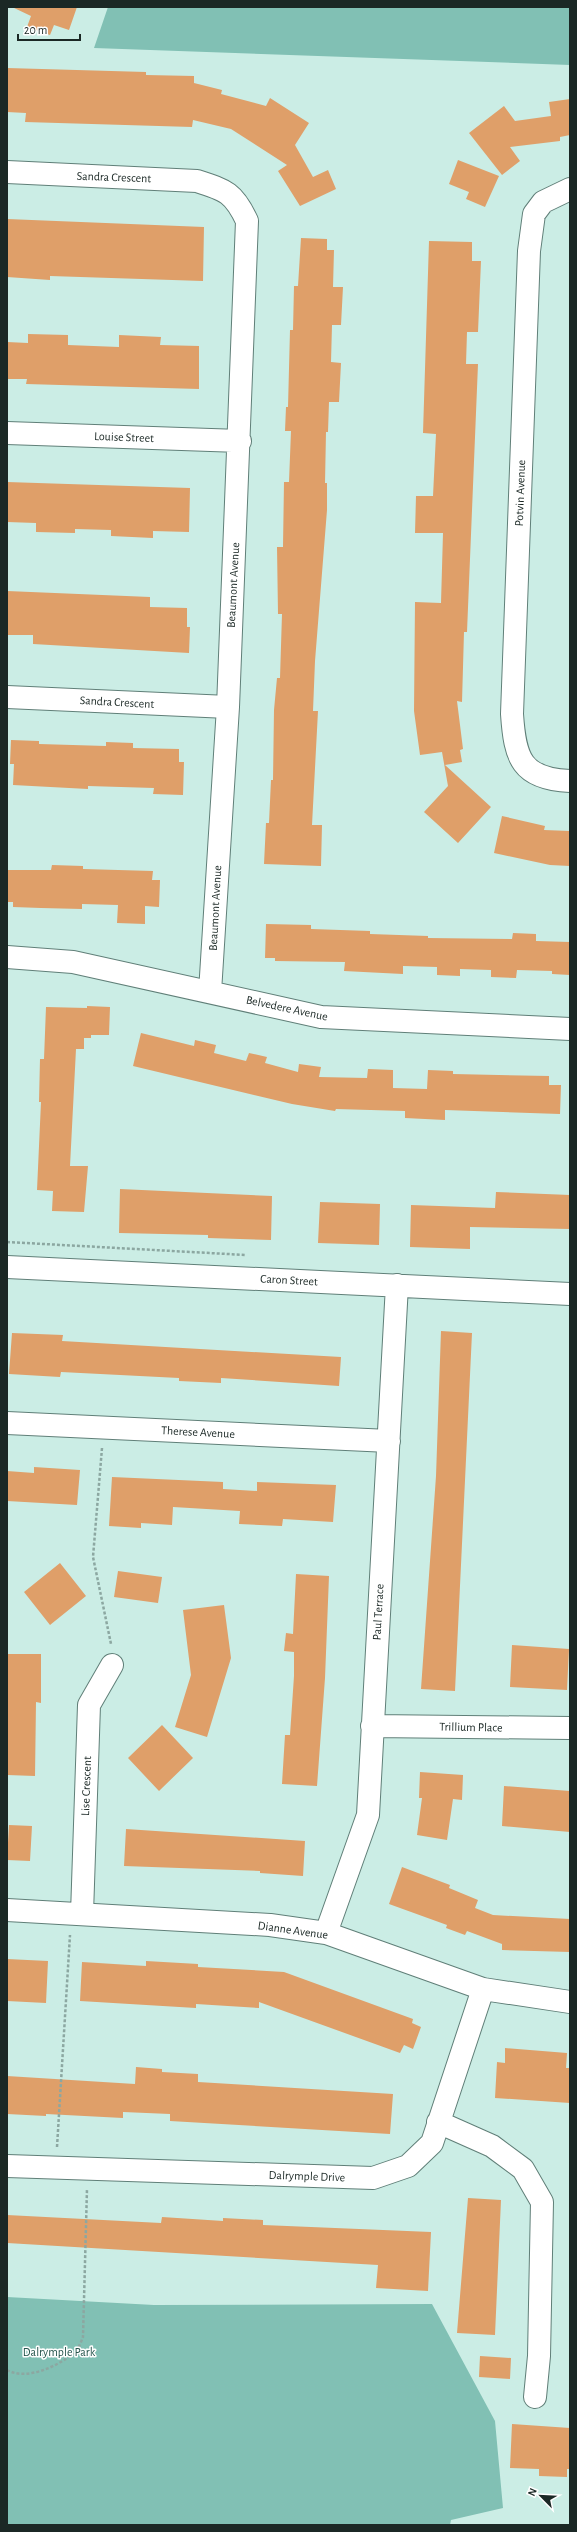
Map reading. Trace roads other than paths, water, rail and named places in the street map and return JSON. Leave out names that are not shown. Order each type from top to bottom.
[{"type":"street","name":"Sandra Crescent","points":[[7,172],[197,181],[220,188]]},
{"type":"street","name":"Beaumont Avenue","points":[[210,992],[228,707],[240,441],[247,221],[237,201],[220,188]]},
{"type":"street","name":"Potvin Avenue","points":[[570,189],[543,202],[534,214],[529,251],[512,714],[514,744],[521,760],[534,774],[554,780],[570,781]]},
{"type":"street","name":"Louise Street","points":[[7,433],[240,441]]},
{"type":"street","name":"Sandra Crescent","points":[[7,697],[228,707]]},
{"type":"street","name":"Belvedere Avenue","points":[[7,957],[73,962],[321,1017],[570,1030]]},
{"type":"street","points":[[7,957],[7,966]]},
{"type":"street","name":"Caron Street","points":[[7,1267],[397,1284],[570,1294]]},
{"type":"street","name":"Paul Terrace","points":[[326,1933],[368,1815],[397,1284]]},
{"type":"street","name":"Therese Avenue","points":[[7,1423],[389,1441]]},
{"type":"street","name":"Lise Crescent","points":[[76,1913],[89,1705],[112,1665]]},
{"type":"street","name":"Trillium Place","points":[[372,1726],[570,1728]]},
{"type":"street","name":"Dianne Avenue","points":[[7,1910],[270,1925],[326,1933],[483,1989],[570,2002]]},
{"type":"street","name":"Dalrymple Drive","points":[[7,2166],[373,2178],[408,2166],[432,2143],[483,1989]]},
{"type":"street","points":[[438,2122],[492,2146],[523,2169],[542,2202],[539,2356],[535,2397]]},
{"type":"park label","name":"Dalrymple Park","points":[[59,2352]]}]
